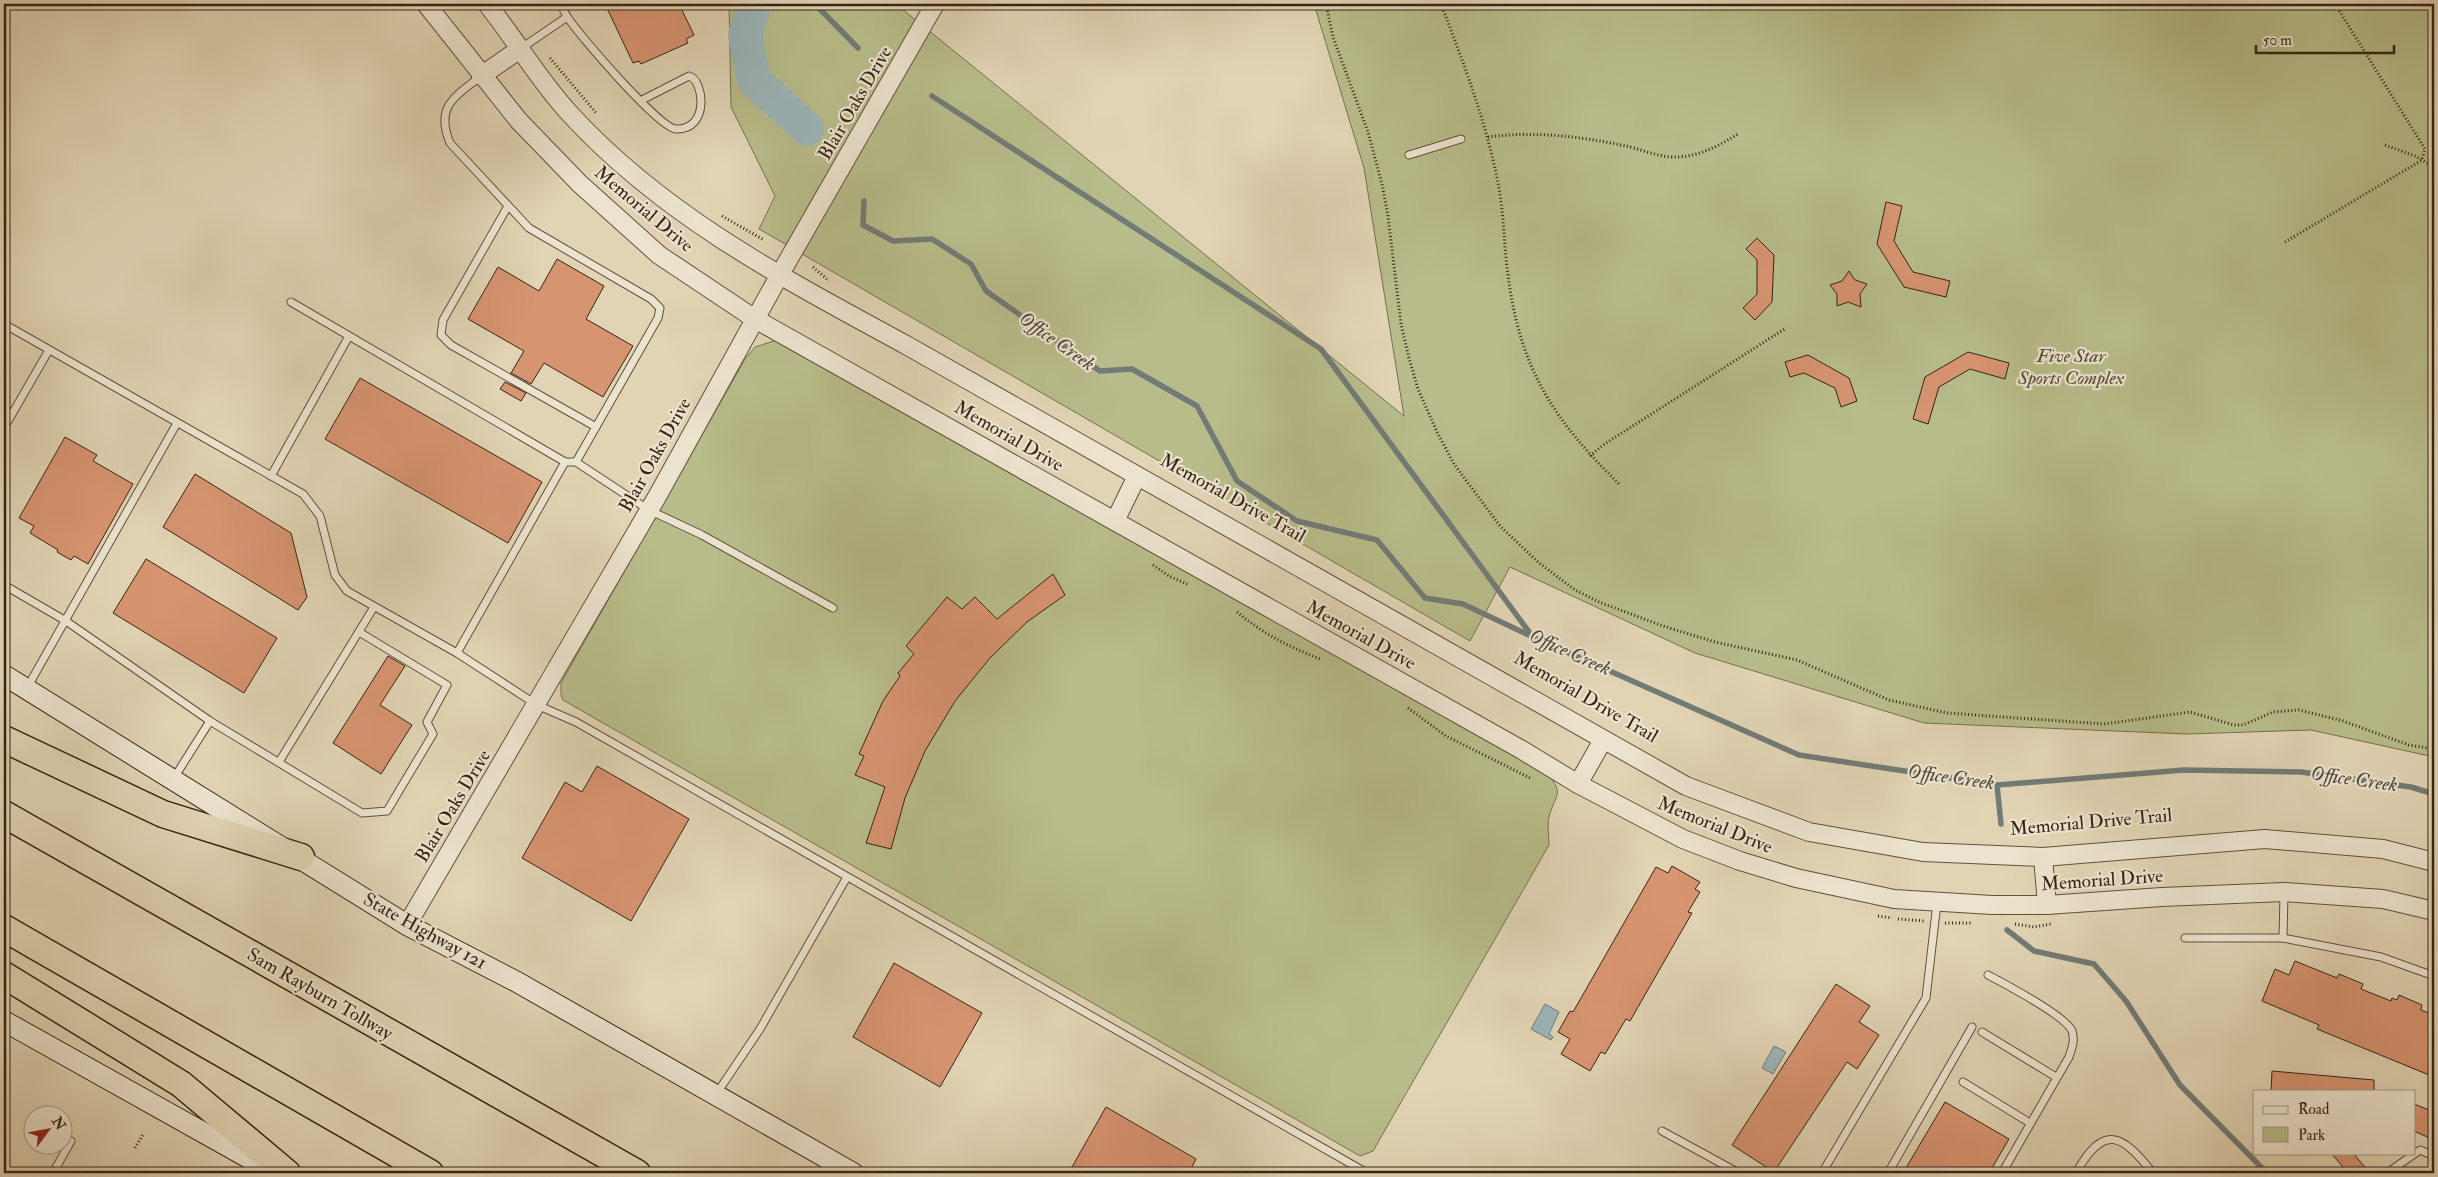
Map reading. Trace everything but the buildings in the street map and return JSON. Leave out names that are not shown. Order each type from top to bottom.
[{"type":"highway","points":[[4,738],[163,814],[301,857]]},
{"type":"highway","name":"Sam Rayburn Tollway","points":[[4,814],[637,1173]]},
{"type":"highway","points":[[4,928],[430,1173]]},
{"type":"highway","points":[[4,975],[181,1084],[287,1173]]},
{"type":"main road","name":"State Highway 121","points":[[4,675],[172,780],[301,857],[407,925],[517,982],[854,1173]]},
{"type":"main road","points":[[4,1021],[276,1173]]},
{"type":"street","name":"Memorial Drive","points":[[426,4],[481,76],[543,148],[658,255],[755,319],[1578,784],[1683,839],[1740,861],[1845,889],[1894,899],[2047,905],[2162,897],[2284,892],[2383,899],[2434,911]]},
{"type":"street","name":"Memorial Drive","points":[[486,4],[527,44],[570,115],[649,189],[696,222],[779,276],[1686,786],[1809,832],[1923,852],[2044,857],[2265,839],[2383,849],[2434,862]]},
{"type":"street","name":"Blair Oaks Drive","points":[[407,925],[649,510],[779,276],[935,4]]},
{"type":"street","points":[[481,76],[527,44]]},
{"type":"street","points":[[1115,521],[1137,476]]},
{"type":"street","points":[[1578,784],[1603,740]]},
{"type":"street","points":[[2044,857],[2047,905]]},
{"type":"lane","points":[[561,4],[567,17],[614,74],[664,123],[674,129],[694,123],[700,117],[698,83],[693,77],[689,76],[642,100]]},
{"type":"lane","points":[[527,44],[567,17]]},
{"type":"lane","points":[[481,76],[454,97],[444,114],[444,130],[450,144],[529,228],[652,299],[660,308],[658,318],[576,462]]},
{"type":"lane","points":[[1410,155],[1461,139]]},
{"type":"lane","points":[[508,206],[443,320],[441,335],[451,345],[596,427]]},
{"type":"lane","points":[[291,302],[566,462],[576,462],[649,510],[702,535],[833,608]]},
{"type":"lane","points":[[4,324],[303,494],[320,516],[335,575],[347,590],[374,607],[457,653],[537,705],[576,722],[1366,1173]]},
{"type":"lane","points":[[271,476],[349,336]]},
{"type":"lane","points":[[4,428],[49,350]]},
{"type":"lane","points":[[26,688],[66,621],[177,423]]},
{"type":"lane","points":[[457,653],[566,462]]},
{"type":"lane","points":[[4,585],[66,621],[210,721],[362,813],[387,810],[433,734],[427,722],[448,685],[359,632]]},
{"type":"lane","points":[[279,762],[374,607]]},
{"type":"lane","points":[[172,780],[210,721]]},
{"type":"lane","points":[[715,1095],[760,1028],[847,877]]},
{"type":"lane","points":[[2283,938],[2284,892]]},
{"type":"lane","points":[[1822,1173],[1926,998],[1938,902]]},
{"type":"lane","points":[[2185,938],[2283,938],[2381,958],[2434,976]]},
{"type":"lane","points":[[1988,974],[2061,1018],[2072,1029],[2074,1044],[2002,1173]]},
{"type":"lane","points":[[1888,1173],[1972,1027]]},
{"type":"lane","points":[[1982,1032],[2056,1077]]},
{"type":"lane","points":[[1963,1082],[2030,1123]]},
{"type":"lane","points":[[1662,1131],[1739,1173]]},
{"type":"lane","points":[[2076,1173],[2086,1156],[2097,1144],[2109,1139],[2123,1142],[2135,1150],[2153,1173]]},
{"type":"lane","points":[[2417,1149],[2434,1156]]},
{"type":"lane","points":[[53,1173],[64,1154]]},
{"type":"lane","points":[[2387,1173],[2411,1154]]},
{"type":"path","points":[[1326,4],[1333,37],[1360,109],[1377,166],[1388,216],[1396,292],[1409,358],[1418,389],[1436,432],[1454,464],[1481,503],[1500,526],[1538,562],[1575,590],[1599,602],[1663,626],[1715,642],[1797,660],[1863,686],[1889,700],[1947,714],[2104,724],[2190,712],[2234,725],[2243,725],[2273,712],[2299,710],[2343,721],[2409,745],[2434,749]]},
{"type":"path","points":[[1441,4],[1488,137],[1499,188],[1515,318],[1525,354],[1546,398],[1565,426],[1590,456],[1619,484]]},
{"type":"path","points":[[2285,242],[2422,160],[2425,149],[2335,4]]},
{"type":"path","points":[[527,44],[602,120]]},
{"type":"path","points":[[1488,137],[1513,134],[1564,135],[1676,157],[1696,155],[1713,150],[1738,134]]},
{"type":"path","points":[[2385,145],[2434,167]]},
{"type":"path","points":[[716,213],[764,240]]},
{"type":"path","points":[[813,267],[820,275],[836,285]]},
{"type":"path","points":[[1590,456],[1786,328]]},
{"type":"path","points":[[135,1148],[144,1132]]},
{"type":"green space","name":"Five Star Sports Complex","points":[[729,4],[896,4],[1404,416],[1364,168],[1314,4],[2434,4],[2434,757],[2311,730],[2187,734],[1924,723],[1695,653],[1510,567],[1470,641],[759,229],[775,196],[731,107]]},
{"type":"green space","points":[[777,340],[1547,774],[1553,781],[1556,786],[1557,795],[1548,820],[1549,845],[1373,1151],[1360,1156],[563,700],[561,683],[745,359],[755,347]]},
{"type":"water","points":[[1545,1004],[1559,1012],[1549,1034],[1553,1037],[1551,1040],[1531,1029]]},
{"type":"water","points":[[1774,1046],[1786,1052],[1773,1074],[1762,1068]]},
{"type":"waterway","name":"Office Creek","points":[[755,4],[745,35],[754,80],[807,129]]},
{"type":"waterway","points":[[815,4],[858,48]]},
{"type":"waterway","points":[[932,96],[1321,349],[1532,636]]},
{"type":"waterway","name":"Office Creek","points":[[864,201],[863,225],[893,241],[932,239],[971,264],[986,291],[1100,371],[1132,369],[1197,406],[1237,481],[1297,521],[1377,540],[1425,598],[1463,604],[1799,755],[1997,785],[2184,770],[2301,772],[2411,787],[2434,794]]},
{"type":"waterway","points":[[1997,785],[2001,824]]},
{"type":"waterway","points":[[2007,930],[2034,951],[2094,964],[2126,1001],[2180,1085],[2267,1173]]}]
